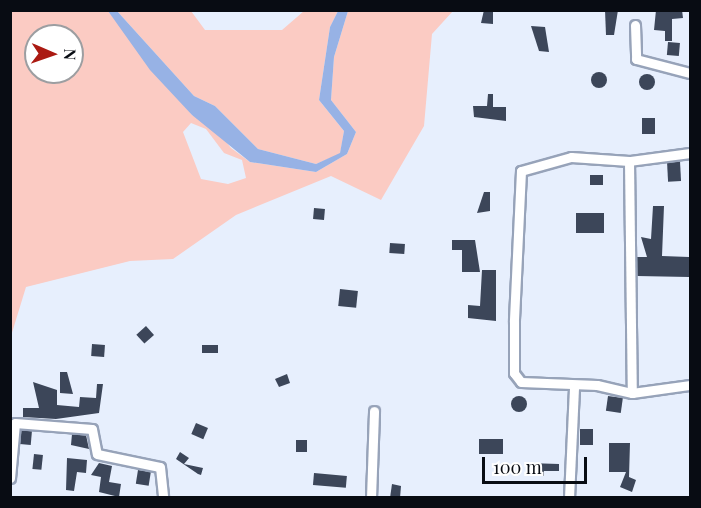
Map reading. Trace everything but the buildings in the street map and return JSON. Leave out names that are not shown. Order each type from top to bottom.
[{"type":"street","points":[[635,25],[636,59],[690,73]]},
{"type":"street","points":[[690,153],[629,161],[551,160],[527,167],[517,179],[514,373],[521,382],[574,388],[597,385],[632,393],[690,385]]},
{"type":"street","points":[[629,161],[632,393]]},
{"type":"street","points":[[569,498],[574,388]]},
{"type":"street","points":[[371,498],[374,411]]},
{"type":"street","points":[[10,478],[15,423],[92,429],[97,454],[160,467],[163,498]]},
{"type":"shaded area","points":[[11,11],[108,11],[192,115],[216,129],[231,148],[250,162],[316,172],[347,154],[356,132],[331,100],[334,57],[348,11],[453,11],[432,34],[424,126],[381,200],[331,176],[236,215],[173,259],[130,261],[26,287],[11,336]],"holes":[[[191,123],[206,129],[224,153],[242,160],[246,178],[228,184],[201,179],[183,132]]]},
{"type":"shaded area","points":[[117,11],[191,11],[205,30],[282,30],[304,11],[338,11],[330,27],[319,100],[344,131],[340,154],[316,164],[258,149],[215,106],[194,96]]},
{"type":"water","points":[[108,11],[117,11],[194,96],[215,106],[258,149],[316,164],[340,153],[344,131],[319,100],[330,27],[338,11],[348,11],[334,57],[331,100],[356,132],[347,154],[316,172],[250,162],[192,115],[150,70]]}]
